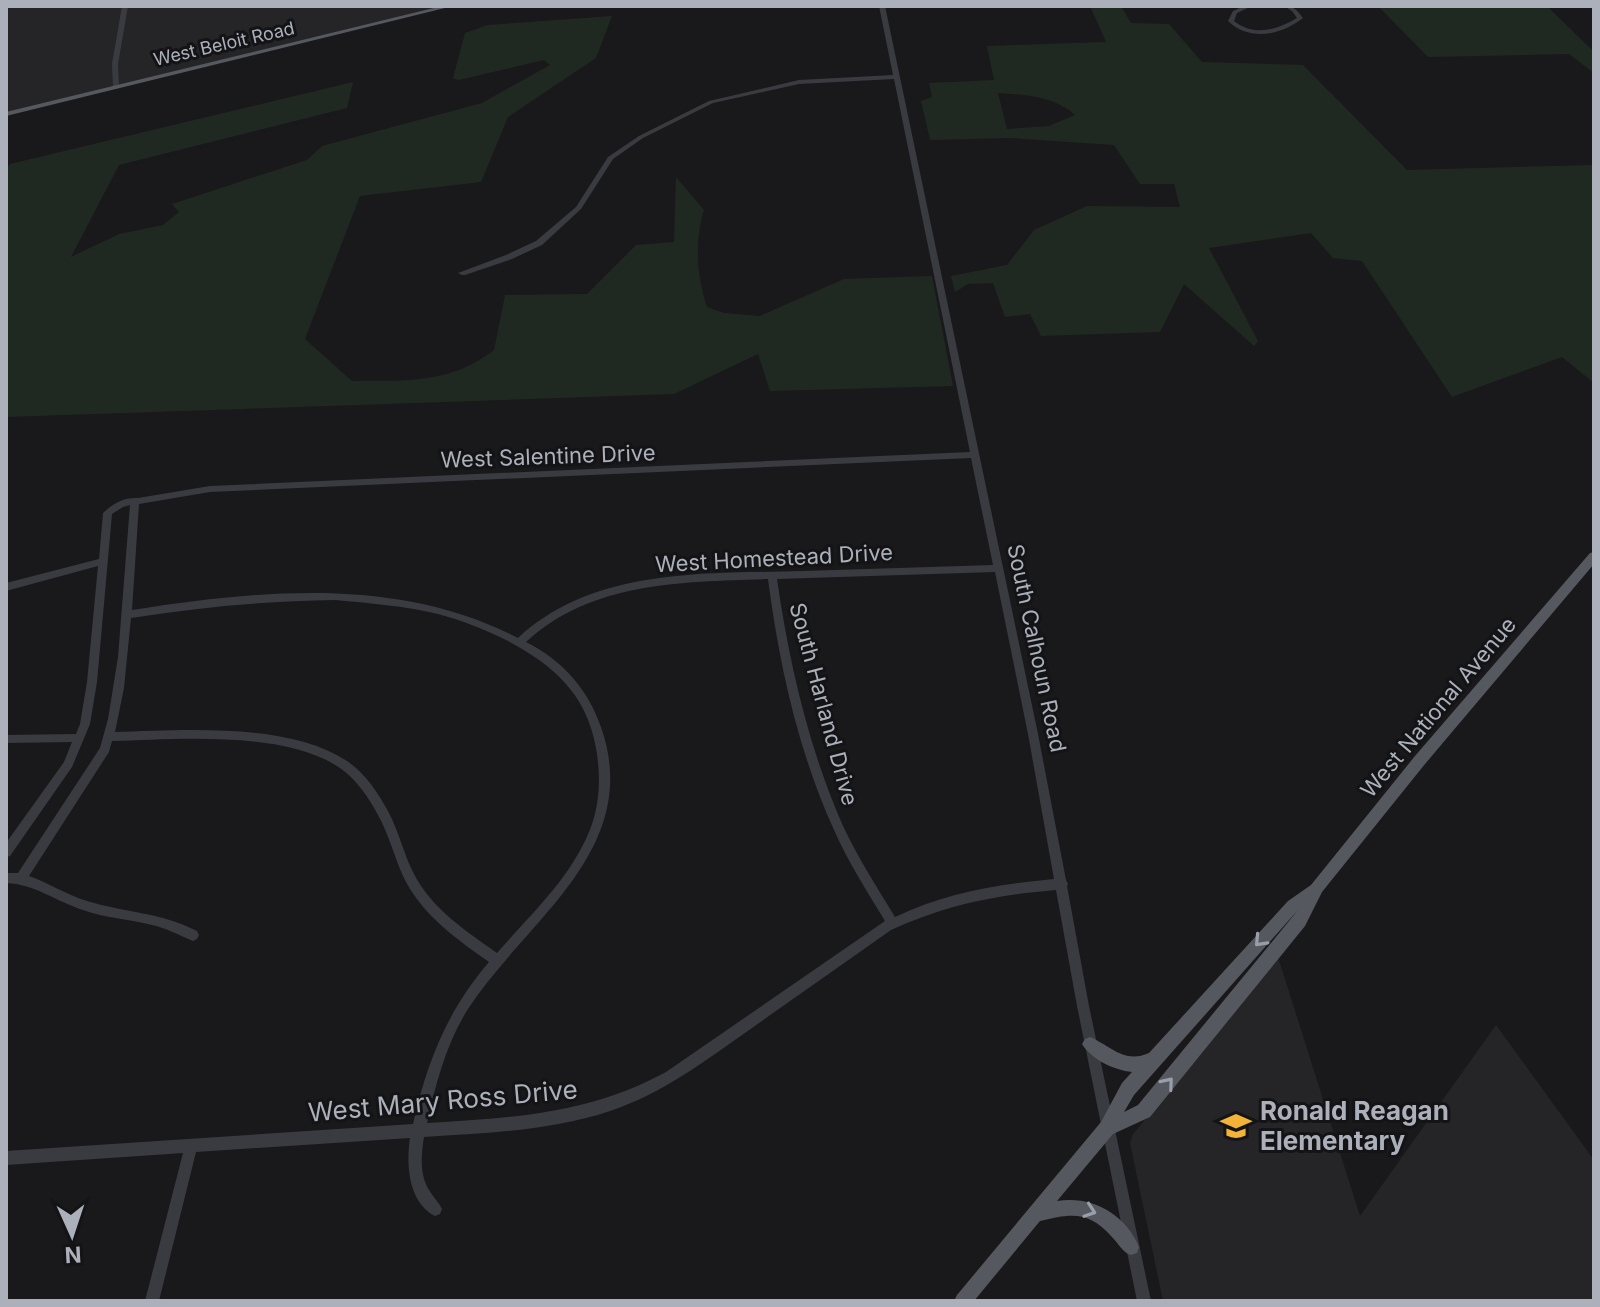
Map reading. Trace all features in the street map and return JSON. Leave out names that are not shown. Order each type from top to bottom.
[{"type":"main road","name":"West Beloit Road","points":[[6,114],[450,6]]},
{"type":"main road","name":"West National Avenue","points":[[1107,1128],[1144,1111],[1300,921],[1317,888],[1420,760],[1594,556]]},
{"type":"main road","name":"West National Avenue","points":[[963,1301],[1107,1128],[1128,1089],[1293,906],[1317,888]]},
{"type":"main road","points":[[1090,1044],[1105,1056],[1129,1065],[1144,1065],[1161,1055]]},
{"type":"main road","points":[[1036,1214],[1060,1207],[1090,1208],[1108,1218],[1131,1247]]},
{"type":"street","points":[[116,87],[116,55],[125,6]]},
{"type":"street","name":"South Calhoun Road","points":[[882,6],[1144,1301]]},
{"type":"street","points":[[1249,6],[1235,12],[1231,21],[1242,30],[1264,32],[1300,18],[1287,6]]},
{"type":"street","points":[[462,273],[539,243],[579,208],[610,158],[652,131],[706,106],[800,84],[898,80]]},
{"type":"street","name":"West Salentine Drive","points":[[103,561],[108,513],[123,503],[225,488],[975,455]]},
{"type":"street","points":[[22,877],[84,784],[109,737],[117,706],[135,500]]},
{"type":"street","points":[[6,587],[103,561],[90,692],[79,738],[51,790],[6,852]]},
{"type":"street","name":"West Homestead Drive","points":[[520,642],[554,615],[578,602],[607,592],[676,579],[998,568]]},
{"type":"street","name":"South Harland Drive","points":[[772,576],[780,627],[803,719],[833,816],[892,923]]},
{"type":"street","points":[[126,615],[244,600],[360,599],[408,603],[453,613],[520,642],[572,681],[588,706],[601,737],[605,761],[603,793],[596,826],[583,858],[560,892],[498,961],[454,1019],[434,1060],[418,1131],[415,1180],[423,1198],[435,1209]]},
{"type":"street","points":[[109,737],[217,736],[270,740],[313,750],[342,764],[366,786],[384,815],[411,881],[427,904],[498,961]]},
{"type":"street","points":[[6,739],[79,738]]},
{"type":"street","points":[[6,878],[22,877],[85,905],[145,916],[193,935]]},
{"type":"street","name":"West Mary Ross Drive","points":[[6,1158],[418,1131],[565,1118],[641,1095],[726,1042],[892,923],[922,908],[961,895],[1062,884]]},
{"type":"street","points":[[152,1301],[191,1146]]},
{"type":"shaded area","points":[[6,6],[449,6],[6,114]]},
{"type":"shaded area","points":[[1090,6],[1121,6],[1131,23],[1169,24],[1202,62],[1303,65],[1407,170],[1594,165],[1594,383],[1562,357],[1452,397],[1362,261],[1333,258],[1311,233],[1209,248],[1258,341],[1254,346],[1184,284],[1160,332],[1041,336],[1030,314],[1005,317],[993,283],[968,284],[955,292],[951,276],[1007,265],[1034,230],[1087,206],[1180,207],[1174,184],[1140,184],[1114,145],[1009,138],[930,140],[921,101],[932,97],[929,83],[994,80],[987,46],[1106,42]],"holes":[[[998,93],[1049,100],[1075,115],[1049,126],[1007,129]]]},
{"type":"shaded area","points":[[1378,6],[1547,6],[1594,52],[1594,73],[1569,54],[1428,57]]},
{"type":"shaded area","points":[[612,16],[596,58],[508,117],[481,182],[360,196],[305,339],[352,381],[426,378],[460,369],[494,350],[505,295],[587,294],[636,245],[674,242],[676,177],[704,210],[698,259],[707,307],[724,313],[760,316],[844,279],[932,276],[953,386],[770,391],[758,354],[674,394],[6,417],[6,168],[10,164],[353,82],[347,108],[119,165],[71,257],[119,234],[163,225],[179,212],[172,204],[307,160],[322,146],[482,103],[550,65],[544,60],[459,80],[453,78],[465,33],[488,25]]},
{"type":"shaded area","name":"Ronald Reagan Elementary","points":[[1277,954],[1360,1216],[1496,1025],[1594,1160],[1594,1301],[1163,1301],[1130,1143],[1133,1134],[1207,1047]]},
{"type":"place","name":"Ronald Reagan Elementary","points":[[1236,1126]]}]
